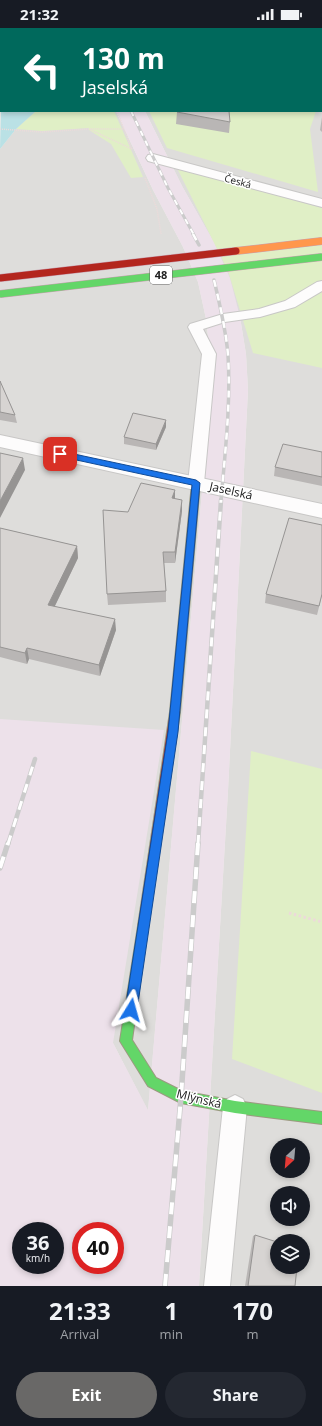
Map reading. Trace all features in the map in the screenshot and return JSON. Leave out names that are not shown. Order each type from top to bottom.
[{"type":"main road","name":"48","points":[[0,278],[322,241]]},
{"type":"main road","name":"48","points":[[0,294],[322,257]]},
{"type":"main road","name":"Mlýnská","points":[[196,483],[173,732],[126,1041],[152,1082],[181,1097],[234,1107],[322,1118]]},
{"type":"street","name":"Česká","points":[[153,158],[322,203]]},
{"type":"street","name":"Jaselská","points":[[0,441],[322,510]]},
{"type":"lane","points":[[196,483],[209,354],[195,327],[223,318],[260,313],[290,304],[322,285]]},
{"type":"lane","name":"Mlýnská","points":[[217,1286],[234,1107]]},
{"type":"path","points":[[117,112],[135,156]]},
{"type":"path","points":[[0,129],[42,132],[89,129],[123,129]]},
{"type":"path","points":[[89,129],[153,158]]},
{"type":"path","points":[[145,177],[157,209],[161,235]]},
{"type":"path","points":[[289,913],[322,922]]},
{"type":"shaded area","points":[[35,112],[116,112],[153,190],[183,247],[198,282],[206,319],[210,354],[211,388],[148,1111],[113,1043],[0,719],[0,149],[16,129]]},
{"type":"shaded area","points":[[116,112],[145,112],[182,186],[214,242],[230,278],[240,317],[246,354],[248,390],[228,791],[199,1286],[0,1286],[0,719],[164,730],[113,1043],[148,1110],[211,388],[210,354],[206,319],[198,282],[183,247],[153,190]]},
{"type":"shaded area","points":[[145,112],[322,112],[322,1286],[199,1286],[228,791],[248,390],[246,354],[240,317],[214,243],[182,186]]},
{"type":"green space","points":[[35,112],[114,112],[143,177],[131,178],[111,144],[89,130],[89,128],[42,131],[16,129]]},
{"type":"green space","points":[[149,112],[316,112],[310,129],[318,192],[167,148]]},
{"type":"green space","points":[[177,168],[322,208],[322,368],[253,353],[228,271]]},
{"type":"green space","points":[[251,751],[322,769],[322,1093],[232,1059]]},
{"type":"water","points":[[1,112],[35,112],[16,129],[0,149]]},
{"type":"building","points":[[177,112],[229,112],[230,122]]},
{"type":"building","points":[[0,381],[15,415],[0,412]]},
{"type":"building","points":[[133,413],[166,420],[156,444],[124,437]]},
{"type":"building","points":[[283,444],[322,452],[322,477],[275,467]]},
{"type":"building","points":[[0,453],[23,458],[0,501]]},
{"type":"building","points":[[141,483],[175,490],[172,498],[182,500],[175,552],[163,552],[166,591],[107,594],[103,510],[128,512]]},
{"type":"building","points":[[289,518],[322,525],[322,594],[319,606],[266,594]]},
{"type":"building","points":[[0,528],[77,546],[48,605],[115,619],[99,665],[27,648],[25,653],[0,647]]},
{"type":"building","points":[[255,1235],[270,1240],[270,1274],[296,1274],[295,1286],[248,1286]]},
{"type":"railway","points":[[131,112],[168,188],[194,235]]},
{"type":"railway","points":[[193,234],[199,245]]},
{"type":"railway","points":[[214,280],[226,336],[229,373],[227,428],[221,501]]},
{"type":"railway","points":[[198,844],[221,500]]},
{"type":"railway","points":[[8,844],[35,759]]},
{"type":"railway","points":[[0,868],[8,843]]},
{"type":"railway","points":[[165,1286],[181,1097],[198,843]]},
{"type":"traffic: fast","points":[[0,294],[322,257]]},
{"type":"traffic: fast","points":[[143,926],[126,1041],[152,1082],[181,1097],[235,1107],[322,1118]]},
{"type":"traffic: slow","points":[[236,251],[322,241]]},
{"type":"traffic: slow","points":[[175,712],[196,483]]},
{"type":"traffic: jam","points":[[0,278],[236,251]]},
{"type":"traffic: jam","points":[[143,926],[175,712]]},
{"type":"route","points":[[60,454],[196,483],[173,732],[131,1010]]}]
